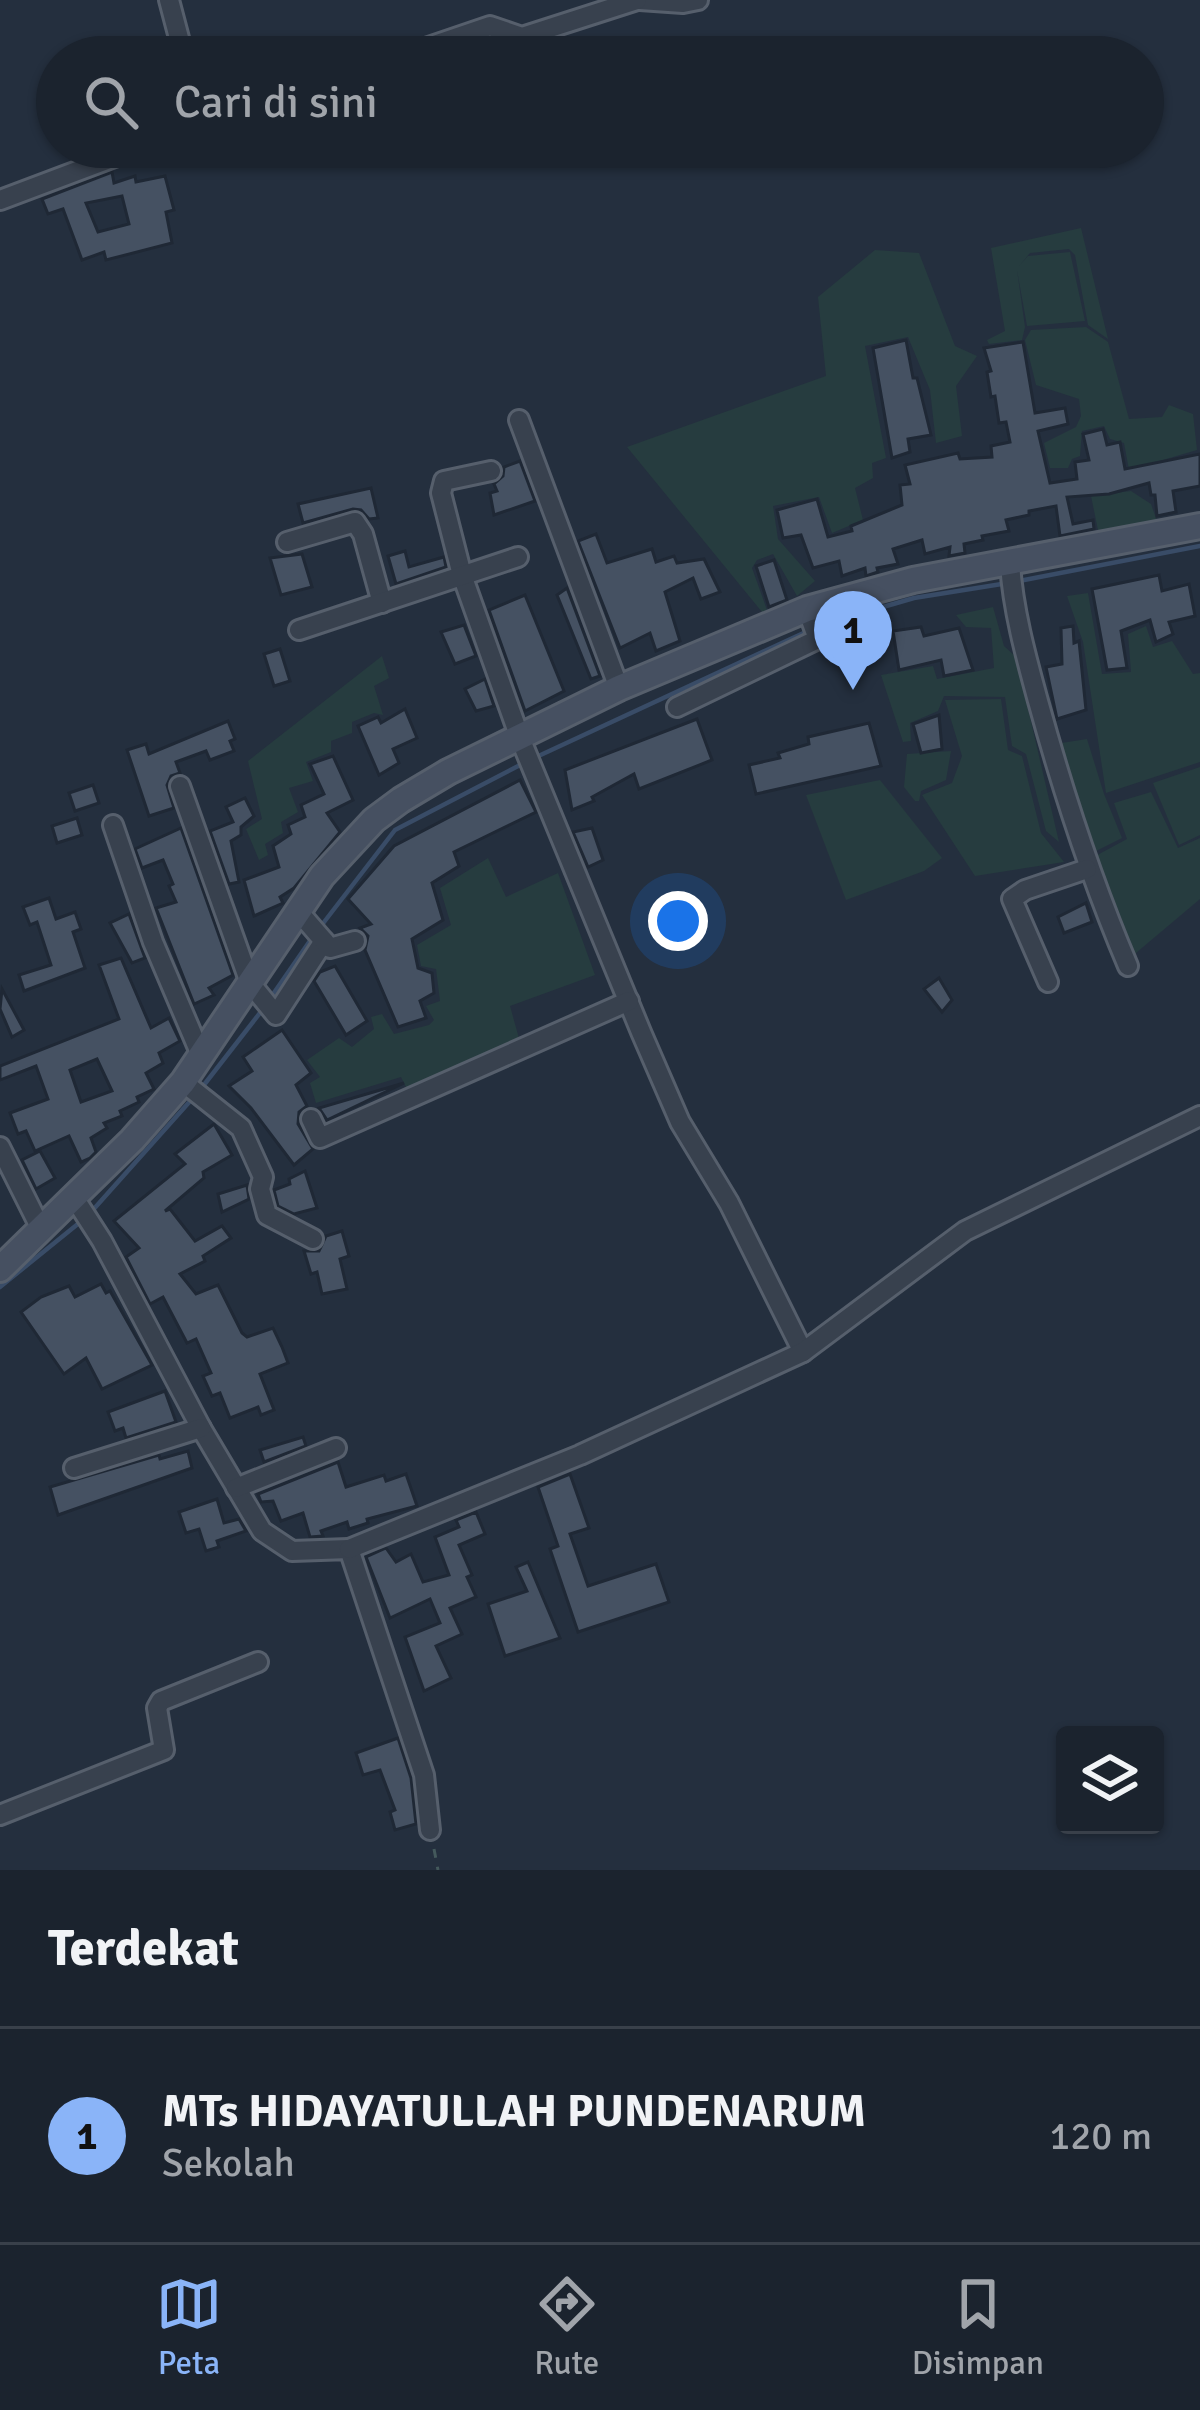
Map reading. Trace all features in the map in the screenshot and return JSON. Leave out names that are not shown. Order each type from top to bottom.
[{"type":"main road","points":[[0,1269],[78,1203],[187,1085],[201,1055],[261,997],[314,929],[322,875],[374,820],[448,772],[522,742],[619,688],[913,580],[1011,569],[1200,526]]},
{"type":"street","points":[[169,0],[178,36]]},
{"type":"street","points":[[525,36],[639,0],[698,0]]},
{"type":"street","points":[[461,36],[490,26],[519,36]]},
{"type":"street","points":[[0,200],[85,168]]},
{"type":"street","points":[[519,420],[619,688]]},
{"type":"street","points":[[491,471],[441,484],[462,574],[538,785],[680,1122],[728,1203],[803,1352]]},
{"type":"street","points":[[287,542],[355,522],[364,535],[382,603]]},
{"type":"street","points":[[299,630],[518,556]]},
{"type":"street","points":[[1011,569],[1031,676],[1087,869],[1128,966]]},
{"type":"street","points":[[676,707],[818,639],[812,620]]},
{"type":"street","points":[[180,785],[261,997],[276,1015],[314,929],[330,948],[355,941]]},
{"type":"street","points":[[112,825],[153,942],[201,1055]]},
{"type":"street","points":[[1048,982],[1012,899],[1087,869]]},
{"type":"street","points":[[311,1119],[320,1138],[629,1001]]},
{"type":"street","points":[[187,1085],[241,1128],[263,1178],[260,1190],[268,1215],[313,1239]]},
{"type":"street","points":[[78,1203],[262,1532],[283,1548],[331,1552],[349,1549],[580,1456],[803,1352],[964,1231],[1200,1116]]},
{"type":"street","points":[[0,1147],[42,1231]]},
{"type":"street","points":[[74,1468],[201,1427]]},
{"type":"street","points":[[236,1488],[337,1448]]},
{"type":"street","points":[[349,1549],[424,1775],[430,1829]]},
{"type":"street","points":[[0,1815],[164,1750],[160,1701],[258,1662]]},
{"type":"path","points":[[430,1829],[439,1870]]},
{"type":"green space","points":[[1081,228],[1108,339],[1088,325],[1075,255],[1069,249],[1030,253],[1019,266],[1028,256],[1070,252],[1085,321],[1027,326],[1017,270],[1025,327],[1022,340],[989,344],[987,340],[1005,331],[991,248]]},
{"type":"green space","points":[[875,250],[919,253],[955,346],[977,356],[956,386],[962,436],[936,443],[930,390],[908,337],[865,346],[886,458],[872,463],[873,478],[855,488],[863,520],[832,533],[819,497],[773,506],[778,539],[815,581],[797,596],[773,554],[757,560],[752,568],[767,610],[762,612],[627,447],[826,376],[818,297]]},
{"type":"green space","points":[[1086,327],[1108,342],[1129,419],[1162,417],[1169,405],[1193,414],[1197,450],[1129,470],[1124,443],[1110,439],[1104,426],[1082,431],[1080,456],[1068,468],[1050,468],[1044,443],[1076,427],[1081,416],[1079,399],[1036,385],[1025,340],[1031,330]]},
{"type":"green space","points":[[1131,491],[1151,504],[1158,524],[1099,535],[1091,496]]},
{"type":"green space","points":[[1088,593],[1102,674],[1131,672],[1128,634],[1146,626],[1153,647],[1172,641],[1193,674],[1200,673],[1200,762],[1106,793],[1083,642],[1067,596]]},
{"type":"green space","points":[[993,607],[1004,646],[1016,657],[1059,842],[1046,831],[1026,754],[1012,746],[1005,697],[944,696],[938,711],[910,723],[911,741],[903,742],[881,675],[933,666],[937,679],[994,668],[991,628],[966,627],[956,615]]},
{"type":"green space","points":[[382,656],[389,678],[374,686],[383,715],[374,713],[352,722],[352,733],[331,741],[331,752],[306,762],[313,781],[289,788],[298,812],[281,822],[283,833],[265,844],[268,855],[259,860],[246,829],[262,819],[248,761]]},
{"type":"green space","points":[[1001,699],[1008,750],[1022,756],[1041,833],[1064,862],[975,876],[922,795],[952,783],[962,756],[945,700]]},
{"type":"green space","points":[[1087,739],[1122,838],[1088,855],[1055,744]]},
{"type":"green space","points":[[951,751],[946,780],[921,791],[915,801],[904,787],[907,754]]},
{"type":"green space","points":[[1200,767],[1200,835],[1179,845],[1153,783]]},
{"type":"green space","points":[[880,780],[942,858],[924,871],[846,900],[806,795]]},
{"type":"green space","points":[[1151,792],[1178,848],[1200,838],[1200,899],[1130,958],[1090,859],[1127,839],[1114,803]]},
{"type":"green space","points":[[488,858],[506,897],[558,873],[595,975],[510,1006],[520,1042],[407,1089],[401,1077],[316,1103],[310,1083],[320,1077],[307,1060],[339,1038],[352,1047],[374,1029],[371,1017],[382,1014],[394,1034],[434,1020],[426,1006],[440,1001],[436,969],[421,966],[417,945],[451,925],[440,888]]},
{"type":"building","points":[[112,172],[114,183],[135,176],[136,182],[165,176],[174,210],[166,212],[172,243],[106,260],[104,252],[82,260],[63,209],[48,214],[42,199]],"holes":[[[122,196],[129,224],[98,232],[86,203]]]},
{"type":"building","points":[[906,340],[931,435],[908,439],[910,452],[892,458],[873,348]]},
{"type":"building","points":[[1023,342],[1035,413],[1065,408],[1068,424],[1038,431],[1050,483],[1077,479],[1075,462],[1089,460],[1083,434],[1103,429],[1107,445],[1120,442],[1125,469],[1200,454],[1200,486],[1173,491],[1176,512],[1157,516],[1149,483],[1109,494],[1067,497],[1073,524],[1093,520],[1094,529],[1060,536],[1056,506],[1029,511],[1029,515],[1006,520],[1009,531],[964,544],[965,553],[949,556],[950,547],[925,554],[922,540],[893,549],[898,564],[877,568],[878,572],[866,576],[865,568],[842,576],[839,561],[813,568],[801,535],[783,538],[777,510],[817,499],[828,537],[852,531],[851,526],[902,505],[900,485],[910,484],[905,465],[958,453],[960,459],[992,457],[991,446],[1010,442],[1006,422],[999,423],[995,396],[991,397],[987,372],[991,371],[984,348]]},
{"type":"building","points":[[520,461],[535,501],[494,515],[490,493],[497,491],[494,484],[503,476],[504,467]]},
{"type":"building","points":[[371,488],[378,518],[369,519],[353,509],[303,523],[298,504]]},
{"type":"building","points":[[596,534],[607,563],[652,549],[656,562],[674,556],[677,563],[704,559],[720,592],[701,599],[693,578],[665,592],[680,641],[656,651],[650,633],[620,648],[578,541]]},
{"type":"building","points":[[405,551],[409,567],[444,557],[446,567],[396,584],[388,556]]},
{"type":"building","points":[[302,554],[312,587],[281,595],[270,558]]},
{"type":"building","points":[[774,560],[787,600],[769,607],[756,566]]},
{"type":"building","points":[[1159,575],[1162,591],[1189,584],[1195,616],[1169,622],[1173,634],[1156,642],[1150,620],[1121,631],[1127,668],[1107,670],[1092,589]]},
{"type":"building","points":[[567,588],[600,676],[591,679],[557,595]]},
{"type":"building","points":[[525,595],[564,691],[525,711],[489,610]]},
{"type":"building","points":[[464,625],[476,656],[455,664],[441,632]]},
{"type":"building","points":[[1073,626],[1074,643],[1079,641],[1086,710],[1057,719],[1046,667],[1062,664],[1061,628]]},
{"type":"building","points":[[921,627],[924,636],[959,628],[973,670],[944,676],[941,660],[899,670],[893,631]]},
{"type":"building","points":[[280,649],[290,681],[274,686],[264,654]]},
{"type":"building","points":[[485,679],[494,706],[476,711],[465,689]]},
{"type":"building","points":[[405,709],[417,738],[393,749],[399,763],[379,775],[358,726],[378,717],[381,723]]},
{"type":"building","points":[[939,715],[942,749],[921,753],[913,724]]},
{"type":"building","points":[[697,719],[712,760],[639,789],[634,774],[572,810],[565,770]]},
{"type":"building","points":[[228,721],[234,751],[210,760],[206,751],[176,762],[180,773],[171,776],[167,785],[174,808],[149,816],[127,750],[146,744],[149,754]]},
{"type":"building","points":[[869,723],[881,766],[756,794],[749,765],[780,758],[778,753],[809,744],[808,737]]},
{"type":"building","points":[[333,756],[353,800],[327,813],[340,832],[294,888],[280,897],[283,903],[254,916],[244,880],[279,867],[273,846],[291,834],[288,825],[305,817],[301,805],[324,794],[310,764]]},
{"type":"building","points":[[520,780],[536,812],[454,852],[459,866],[432,883],[443,920],[412,939],[418,968],[432,973],[434,993],[420,1001],[426,1018],[398,1027],[365,950],[368,936],[360,928],[371,924],[348,899],[394,846]]},
{"type":"building","points":[[93,785],[99,803],[75,811],[69,793]]},
{"type":"building","points":[[245,798],[254,816],[231,841],[239,882],[229,884],[210,831],[233,822],[226,807]]},
{"type":"building","points":[[77,818],[82,835],[57,843],[52,826]]},
{"type":"building","points":[[181,828],[233,975],[209,988],[214,995],[194,1004],[156,908],[176,902],[169,886],[173,884],[163,860],[142,868],[135,849]]},
{"type":"building","points":[[592,828],[603,860],[588,867],[573,832]]},
{"type":"building","points":[[49,898],[56,919],[75,912],[81,929],[73,932],[85,968],[24,991],[19,975],[51,965],[37,922],[30,925],[23,907]]},
{"type":"building","points":[[1086,903],[1092,922],[1064,933],[1058,917]]},
{"type":"building","points":[[129,914],[145,958],[132,963],[110,923]]},
{"type":"building","points":[[121,958],[151,1028],[169,1018],[180,1041],[159,1053],[163,1063],[146,1073],[154,1089],[120,1111],[122,1116],[104,1123],[107,1128],[91,1138],[96,1152],[81,1162],[69,1136],[35,1151],[26,1131],[18,1134],[10,1113],[48,1099],[36,1066],[0,1080],[0,1066],[119,1019],[99,965]],"holes":[[[97,1059],[112,1091],[81,1102],[70,1070]]]},
{"type":"building","points":[[335,966],[367,1021],[346,1035],[314,981],[320,972]]},
{"type":"building","points":[[939,978],[952,1000],[942,1012],[924,989]]},
{"type":"building","points":[[2,989],[24,1030],[12,1037],[0,1009]]},
{"type":"building","points":[[282,1030],[311,1073],[296,1085],[307,1106],[299,1112],[298,1124],[313,1149],[294,1165],[229,1086],[252,1071],[243,1057]]},
{"type":"building","points":[[404,1083],[327,1120],[319,1108]]},
{"type":"building","points":[[214,1124],[232,1155],[203,1172],[204,1178],[165,1211],[170,1209],[195,1241],[222,1226],[231,1238],[203,1256],[205,1261],[180,1274],[196,1294],[218,1285],[247,1337],[273,1328],[288,1363],[260,1374],[274,1410],[261,1415],[258,1407],[230,1418],[220,1393],[212,1396],[203,1376],[211,1373],[196,1339],[187,1343],[163,1297],[150,1304],[126,1257],[139,1248],[114,1221],[185,1164],[175,1154]]},
{"type":"building","points":[[40,1151],[55,1178],[36,1189],[22,1160]]},
{"type":"building","points":[[305,1171],[317,1208],[294,1214],[278,1206],[274,1190]]},
{"type":"building","points":[[247,1185],[249,1199],[222,1212],[218,1194]]},
{"type":"building","points":[[342,1231],[349,1256],[340,1259],[347,1289],[322,1294],[317,1272],[311,1274],[304,1251],[319,1251],[326,1236]]},
{"type":"building","points":[[101,1284],[106,1293],[110,1291],[152,1365],[102,1389],[86,1358],[64,1374],[21,1312],[41,1297],[69,1286],[75,1297]]},
{"type":"building","points":[[165,1391],[176,1422],[126,1438],[123,1428],[115,1431],[108,1412]]},
{"type":"building","points":[[303,1437],[306,1446],[264,1462],[260,1450]]},
{"type":"building","points":[[188,1451],[192,1468],[58,1515],[50,1487]]},
{"type":"building","points":[[338,1462],[346,1487],[384,1475],[386,1481],[406,1474],[417,1506],[367,1519],[368,1523],[349,1529],[347,1522],[321,1531],[323,1536],[310,1537],[303,1513],[281,1521],[273,1501],[261,1502],[258,1494]]},
{"type":"building","points":[[570,1474],[589,1528],[570,1534],[588,1586],[656,1564],[669,1602],[578,1632],[550,1549],[558,1546],[538,1487]]},
{"type":"building","points":[[217,1499],[224,1523],[239,1519],[246,1531],[217,1541],[219,1547],[206,1551],[199,1529],[186,1533],[179,1512]]},
{"type":"building","points":[[476,1512],[485,1534],[459,1545],[476,1597],[450,1608],[462,1634],[436,1646],[451,1678],[424,1691],[405,1637],[440,1623],[430,1599],[390,1618],[366,1557],[386,1548],[396,1562],[411,1554],[423,1582],[449,1575],[435,1537],[459,1527],[456,1520]]},
{"type":"building","points":[[528,1562],[560,1638],[505,1656],[488,1604],[527,1591],[516,1567]]},
{"type":"building","points":[[398,1738],[411,1778],[416,1824],[395,1830],[390,1812],[395,1810],[380,1770],[363,1775],[356,1753]]},
{"type":"waterway","points":[[1019,581],[1200,546]]},
{"type":"waterway","points":[[821,625],[914,598],[1008,583]]},
{"type":"waterway","points":[[532,759],[810,630]]},
{"type":"waterway","points":[[321,926],[395,830],[522,764]]},
{"type":"waterway","points":[[269,1000],[314,935]]},
{"type":"waterway","points":[[200,1090],[263,1009]]},
{"type":"waterway","points":[[92,1211],[192,1099]]},
{"type":"waterway","points":[[0,1287],[84,1219]]},
{"type":"place","name":"MTs HIDAYATULLAH PUNDENARUM","points":[[853,690]]}]
